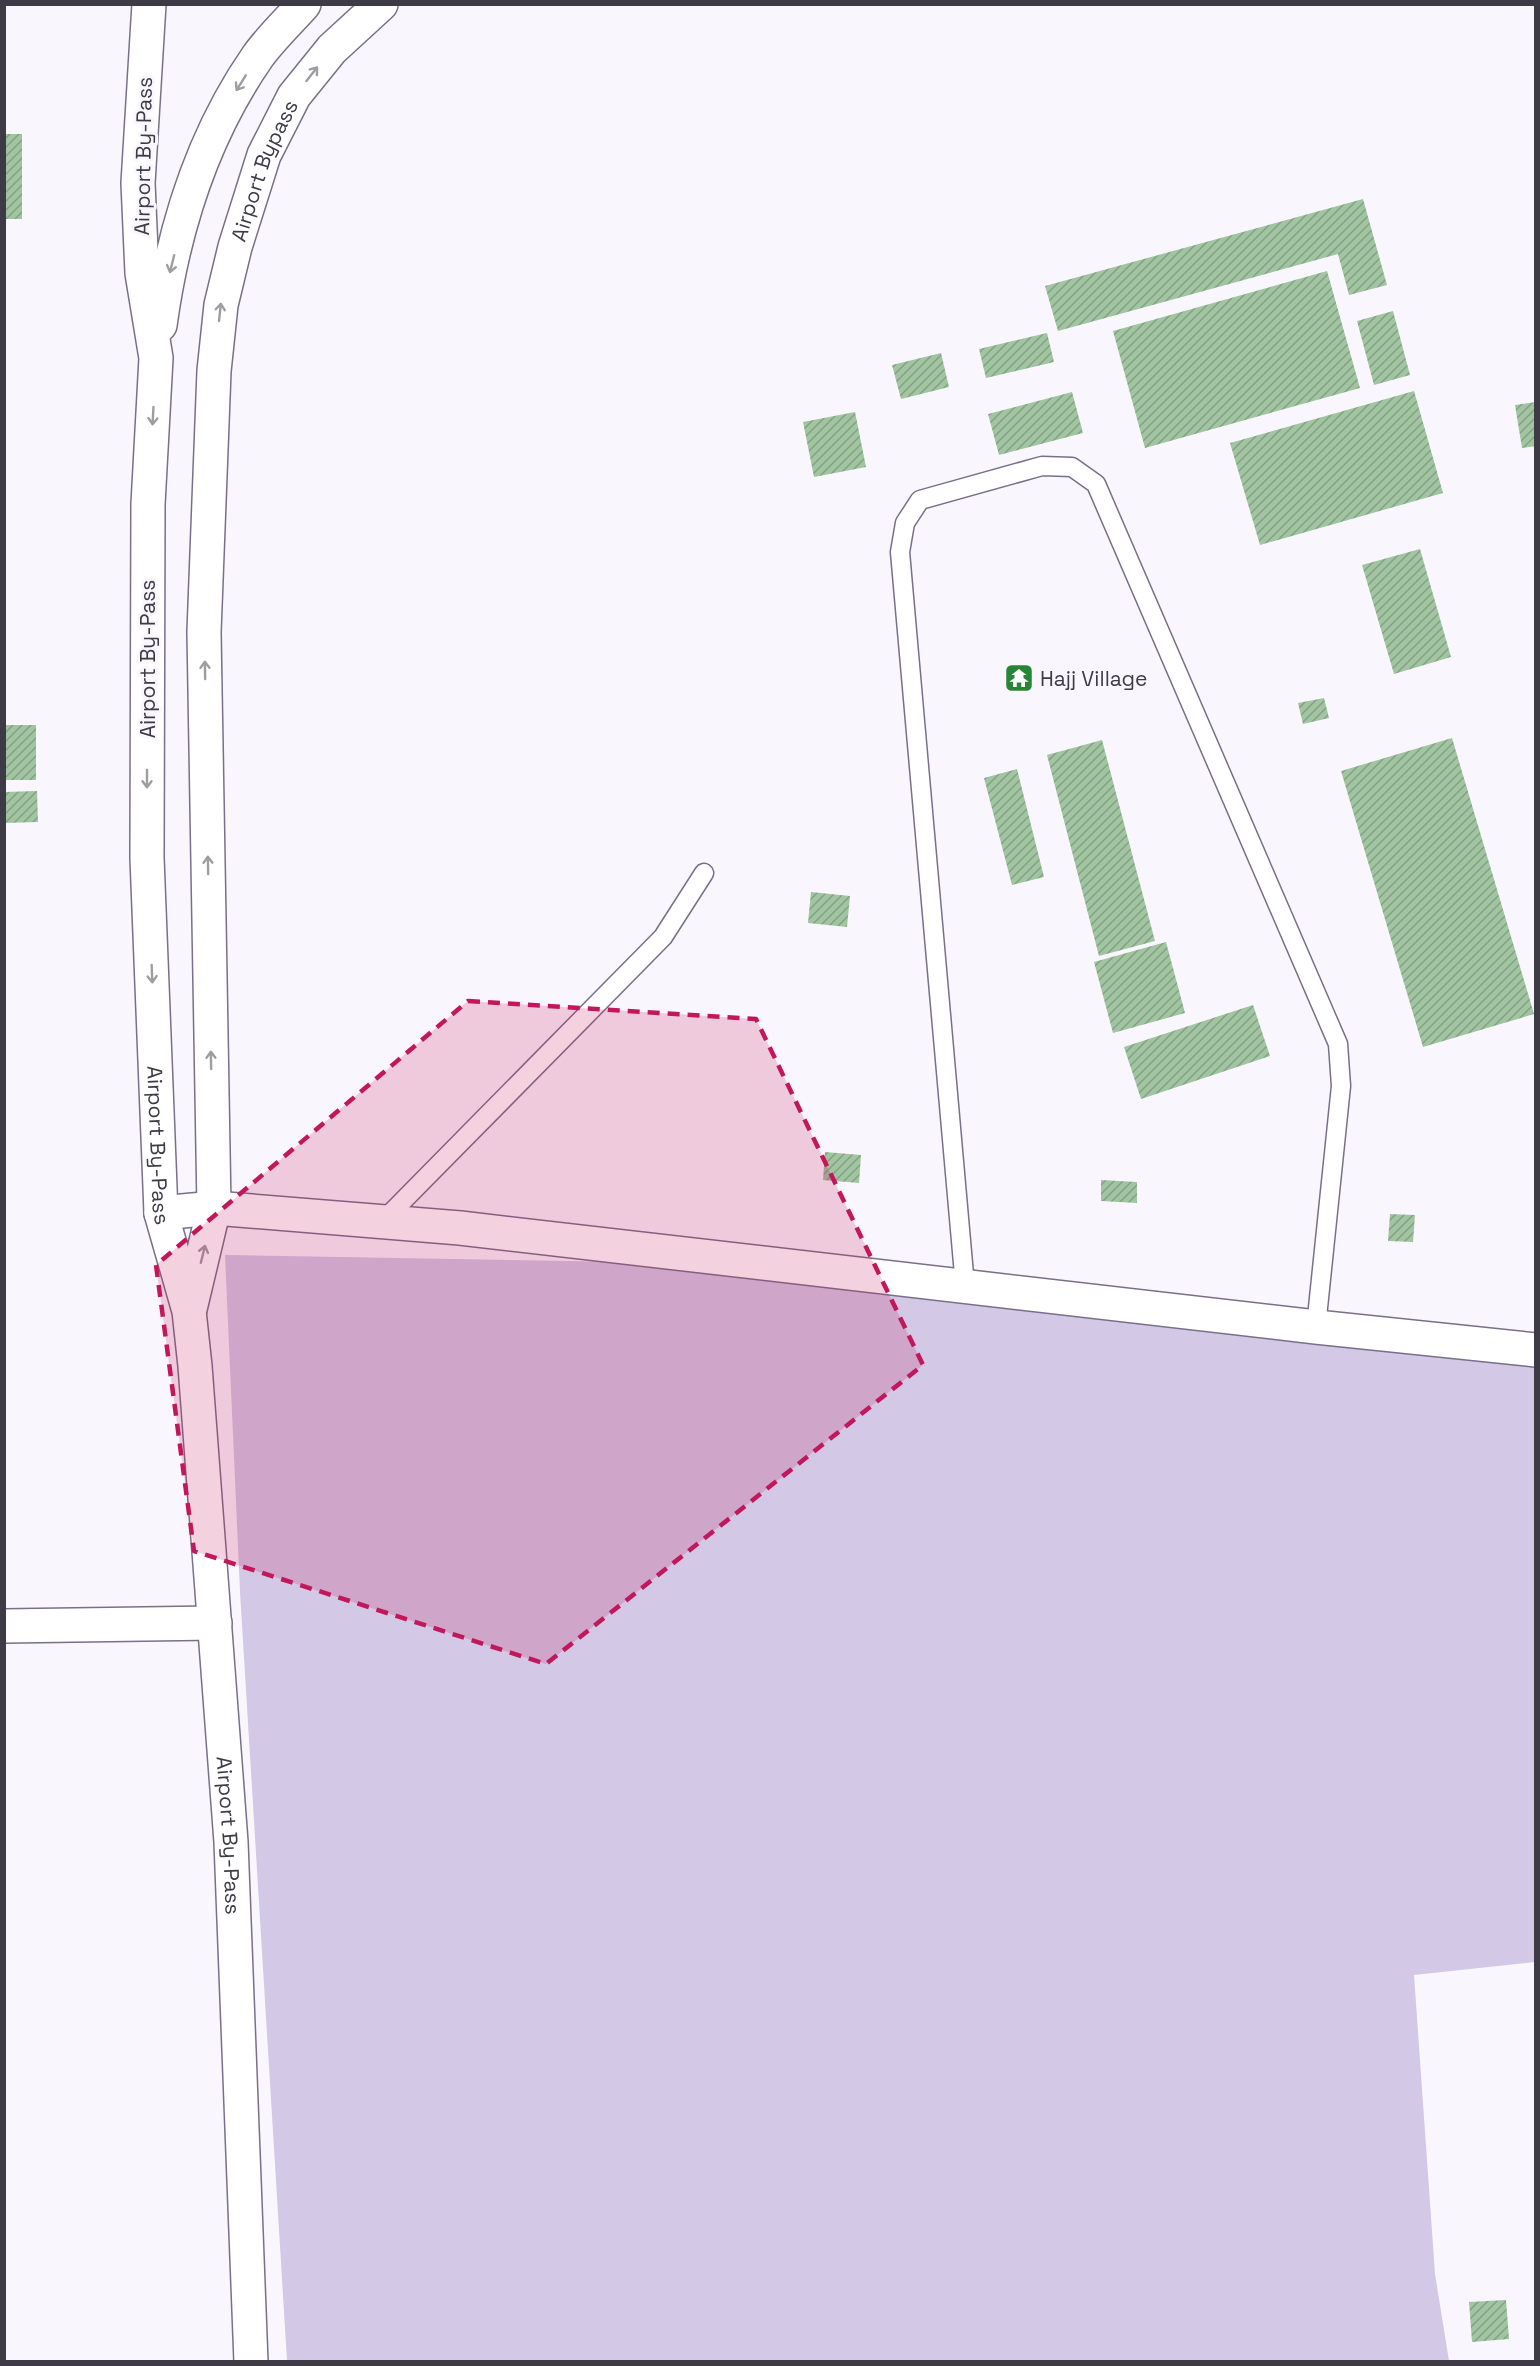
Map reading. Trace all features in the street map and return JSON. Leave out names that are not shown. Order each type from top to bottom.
[{"type":"main road","name":"Airport By-Pass","points":[[149,4],[138,183],[142,273],[156,358],[147,504],[147,858],[161,1212],[189,1311],[215,1623],[231,1842],[251,2361]]},
{"type":"main road","points":[[156,358],[165,289],[189,194],[223,112],[259,54],[304,4]]},
{"type":"main road","name":"Airport Bypass","points":[[214,371],[220,305],[235,247],[264,155],[294,96],[332,49],[381,4]]},
{"type":"main road","name":"Airport By-Pass","points":[[189,1311],[214,1208],[204,632],[214,371]]},
{"type":"main road","points":[[161,1212],[214,1208],[460,1228],[1316,1328],[1536,1350]]},
{"type":"main road","points":[[4,1626],[215,1623]]},
{"type":"lane","points":[[965,1286],[900,552],[905,523],[920,500],[1042,466],[1072,467],[1096,484],[1338,1044],[1341,1086],[1316,1328]]},
{"type":"lane","points":[[382,1221],[663,937],[704,873]]},
{"type":"highlighted area","points":[[468,1001],[756,1019],[923,1365],[546,1664],[194,1551],[156,1265]]},
{"type":"shaded area","points":[[225,1255],[863,1266],[1535,1349],[1535,1962],[1414,1975],[1435,2274],[1449,2361],[287,2361],[240,1592]]},
{"type":"building","points":[[4,134],[22,134],[22,219],[4,219]]},
{"type":"building","points":[[1363,199],[1387,285],[1349,295],[1338,254],[1058,331],[1045,286]]},
{"type":"building","points":[[1327,271],[1360,388],[1145,448],[1113,331]]},
{"type":"building","points":[[1393,311],[1410,375],[1374,385],[1357,321]]},
{"type":"building","points":[[1047,333],[1054,362],[986,378],[979,349]]},
{"type":"building","points":[[941,353],[949,387],[901,399],[892,365]]},
{"type":"building","points":[[1414,391],[1443,493],[1260,545],[1230,443]]},
{"type":"building","points":[[1072,392],[1083,433],[999,455],[988,414]]},
{"type":"building","points":[[1536,402],[1536,446],[1522,448],[1515,405]]},
{"type":"building","points":[[855,412],[866,467],[814,477],[803,422]]},
{"type":"building","points":[[1420,549],[1451,657],[1394,674],[1362,565]]},
{"type":"building","points":[[1324,698],[1329,718],[1303,724],[1298,703]]},
{"type":"building","points":[[4,725],[36,725],[36,780],[4,780]]},
{"type":"building","points":[[1452,738],[1534,1014],[1423,1047],[1341,771]]},
{"type":"building","points":[[1102,740],[1155,941],[1099,956],[1047,755]]},
{"type":"building","points":[[1017,769],[1044,877],[1012,885],[984,778]]},
{"type":"building","points":[[37,791],[38,822],[4,823],[4,792]]},
{"type":"building","points":[[811,892],[850,896],[847,927],[808,923]]},
{"type":"building","points":[[1166,942],[1185,1013],[1113,1033],[1094,962]]},
{"type":"building","points":[[1253,1005],[1270,1056],[1141,1099],[1124,1047]]},
{"type":"building","points":[[825,1152],[861,1155],[859,1183],[823,1180]]},
{"type":"building","points":[[1101,1180],[1137,1182],[1137,1203],[1101,1201]]},
{"type":"building","points":[[1390,1214],[1415,1215],[1413,1242],[1388,1241]]},
{"type":"building","points":[[1506,2300],[1509,2339],[1472,2342],[1469,2302]]},
{"type":"place","name":"Hajj Village","points":[[1019,678]]}]
